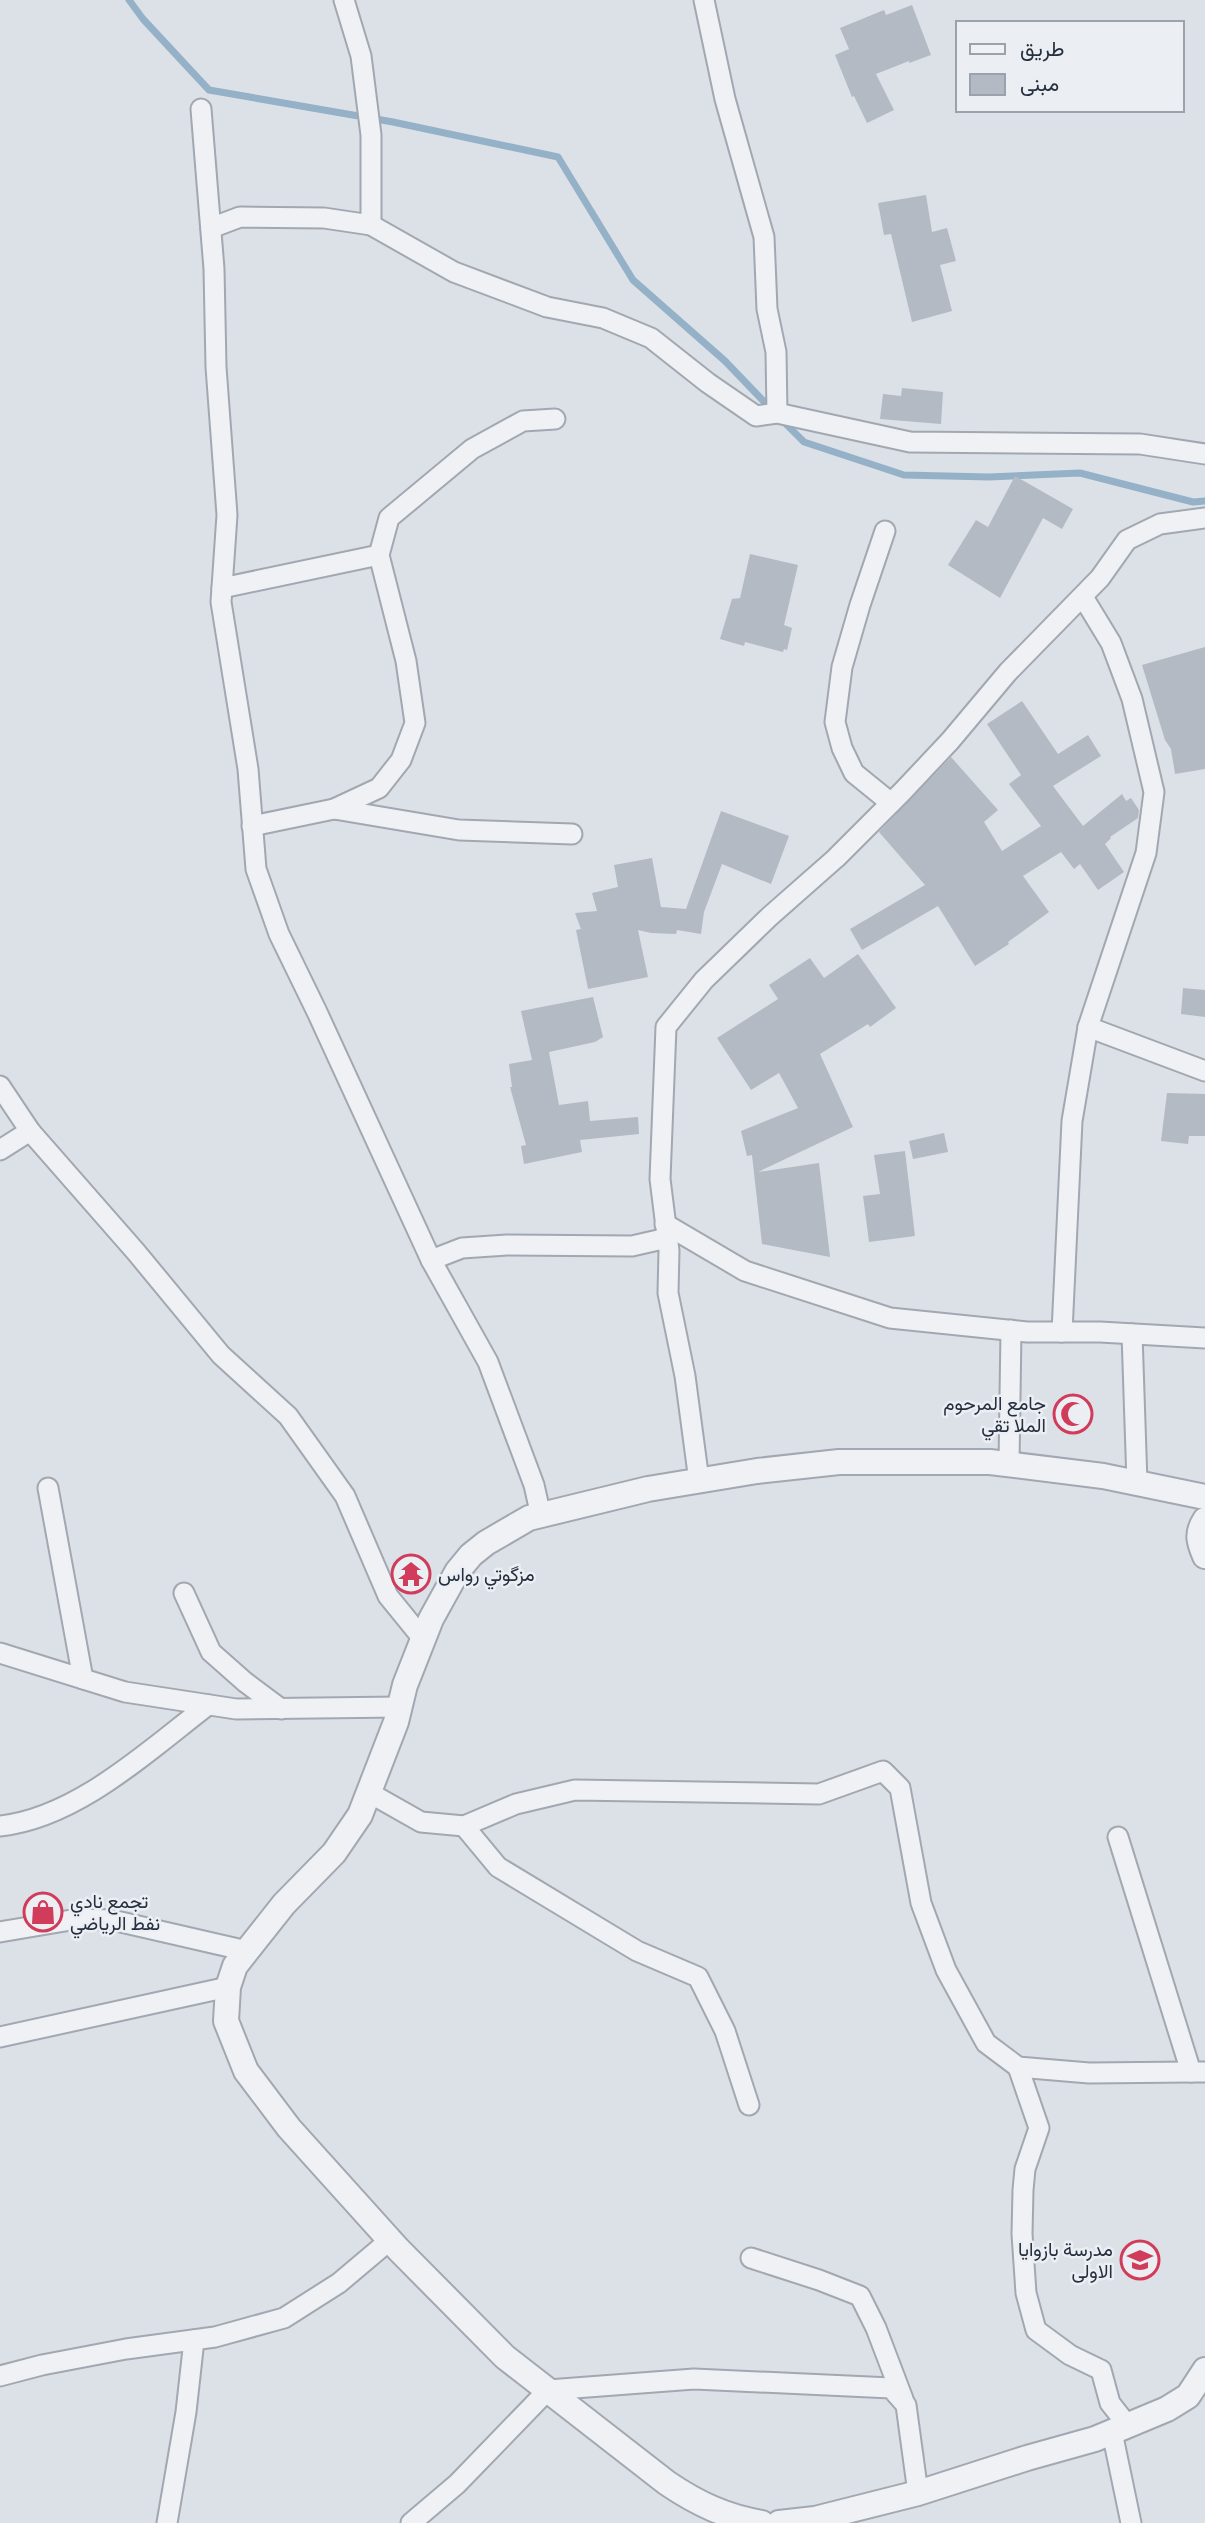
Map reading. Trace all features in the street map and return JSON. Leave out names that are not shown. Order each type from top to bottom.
[{"type":"street","points":[[344,0],[361,56],[371,135],[371,225]]},
{"type":"street","points":[[704,0],[725,99],[764,237],[767,309],[776,352],[777,413]]},
{"type":"street","points":[[201,109],[211,228],[216,367],[227,515],[221,603],[248,769],[256,869],[279,934],[431,1260],[488,1362],[534,1485],[541,1516]]},
{"type":"street","points":[[211,228],[240,217],[324,218],[371,225],[454,272],[547,307],[603,318],[651,338],[708,383],[756,416],[777,413],[910,442],[1140,444],[1205,454]]},
{"type":"street","points":[[252,826],[334,809],[379,788],[401,760],[415,723],[406,661],[379,555],[389,518],[472,449],[523,421],[555,419]]},
{"type":"street","points":[[699,1481],[685,1376],[668,1293],[666,1231],[660,1179],[666,1027],[704,980],[836,858],[950,741],[1008,672],[1100,578],[1127,540],[1160,524],[1205,518]]},
{"type":"street","points":[[885,531],[842,667],[835,722],[842,748],[854,772],[891,803]]},
{"type":"street","points":[[222,588],[379,555]]},
{"type":"street","points":[[1062,1332],[1072,1121],[1088,1027],[1146,853],[1154,792],[1132,699],[1111,643],[1083,597]]},
{"type":"street","points":[[334,809],[459,830],[572,834]]},
{"type":"street","points":[[1088,1027],[1205,1071]]},
{"type":"street","points":[[0,1086],[30,1131],[136,1252],[221,1355],[288,1416],[345,1496],[388,1595],[423,1639]]},
{"type":"street","points":[[0,1150],[30,1131]]},
{"type":"street","points":[[431,1260],[462,1248],[507,1245],[632,1246],[666,1231]]},
{"type":"street","points":[[666,1231],[745,1271],[890,1318],[1011,1331],[1205,1338]]},
{"type":"street","points":[[1009,1464],[1011,1331]]},
{"type":"street","points":[[1132,1334],[1137,1483]]},
{"type":"street","points":[[762,2523],[716,2512],[691,2500],[505,2357],[390,2240],[289,2128],[246,2071],[226,2021],[228,1987],[234,1965],[284,1904],[334,1853],[360,1815],[396,1722],[405,1685],[423,1639],[457,1572],[471,1555],[529,1518],[587,1502],[699,1481],[757,1471],[839,1462],[990,1462],[1103,1476],[1205,1497]]},
{"type":"street","points":[[48,1489],[83,1679]]},
{"type":"street","points":[[1205,1520],[1199,1530],[1199,1542],[1205,1556]]},
{"type":"street","points":[[184,1593],[211,1652],[281,1709]]},
{"type":"street","points":[[0,1653],[125,1692],[236,1709],[400,1707]]},
{"type":"street","points":[[0,1826],[15,1824],[61,1808],[117,1775],[208,1705]]},
{"type":"street","points":[[368,1792],[421,1822],[464,1826],[516,1804],[575,1790],[819,1794],[883,1771],[900,1788],[921,1903],[946,1970],[986,2043],[1018,2067],[1089,2073],[1198,2072],[1118,1838]]},
{"type":"street","points":[[464,1826],[498,1867],[636,1951],[698,1977],[725,2031],[749,2105]]},
{"type":"street","points":[[0,1932],[77,1919],[112,1920],[247,1951]]},
{"type":"street","points":[[0,2037],[228,1987]]},
{"type":"street","points":[[1018,2067],[1039,2128],[1025,2169],[1022,2234],[1026,2293],[1036,2330],[1070,2355],[1101,2370],[1120,2429],[1131,2523]]},
{"type":"street","points":[[0,2376],[54,2362],[215,2337],[284,2318],[339,2284],[390,2240]]},
{"type":"street","points":[[751,2258],[860,2296],[876,2328],[906,2405],[918,2493]]},
{"type":"street","points":[[167,2523],[186,2412],[194,2340]]},
{"type":"street","points":[[779,2523],[815,2521],[918,2493],[1120,2429],[1167,2409],[1188,2396],[1205,2370]]},
{"type":"street","points":[[411,2523],[457,2484],[548,2390],[694,2379],[891,2388],[906,2405]]},
{"type":"building","points":[[912,5],[931,55],[876,74],[894,110],[867,123],[854,96],[852,97],[835,55],[849,49],[840,28],[884,10],[886,15]]},
{"type":"building","points":[[926,195],[932,232],[947,228],[956,261],[940,265],[952,311],[912,322],[891,234],[884,235],[878,203]]},
{"type":"building","points":[[902,388],[943,392],[941,424],[880,419],[883,394],[901,396]]},
{"type":"building","points":[[1015,476],[1073,509],[1062,529],[1043,518],[1000,598],[948,565],[976,520],[988,527]]},
{"type":"building","points":[[750,554],[798,565],[784,625],[792,628],[787,650],[784,649],[783,652],[745,642],[744,646],[720,639],[732,599],[740,598]]},
{"type":"building","points":[[1205,647],[1205,769],[1175,774],[1171,749],[1165,740],[1142,665]]},
{"type":"building","points":[[1022,701],[1058,754],[1088,735],[1101,756],[1053,786],[1083,826],[1122,794],[1126,801],[1131,798],[1139,810],[1138,818],[1110,837],[1105,844],[1124,872],[1098,890],[1080,864],[1074,869],[1061,852],[1023,876],[1049,912],[1008,942],[1009,944],[975,966],[938,906],[862,950],[850,929],[925,885],[879,832],[951,757],[998,810],[984,822],[1002,851],[1041,826],[1009,784],[1021,775],[987,724]]},
{"type":"building","points":[[721,811],[789,836],[771,884],[722,864],[704,912],[701,934],[677,930],[676,934],[638,930],[648,977],[588,989],[576,930],[581,929],[575,913],[597,911],[592,893],[618,887],[614,865],[652,858],[661,907],[686,909]]},
{"type":"building","points":[[858,954],[896,1008],[870,1027],[868,1024],[820,1054],[853,1127],[758,1172],[819,1163],[830,1257],[762,1244],[752,1155],[747,1156],[741,1131],[798,1108],[779,1073],[751,1090],[717,1038],[778,999],[769,985],[810,958],[824,978]]},
{"type":"building","points":[[1183,988],[1205,990],[1205,1017],[1181,1014]]},
{"type":"building","points":[[593,997],[603,1037],[595,1042],[549,1052],[559,1105],[588,1101],[590,1121],[638,1117],[639,1134],[580,1140],[582,1152],[524,1164],[521,1146],[526,1145],[510,1087],[509,1064],[532,1060],[521,1011]]},
{"type":"building","points":[[1167,1093],[1205,1094],[1205,1136],[1189,1136],[1188,1144],[1161,1141]]},
{"type":"building","points":[[944,1133],[948,1152],[913,1159],[909,1141]]},
{"type":"building","points":[[905,1151],[915,1236],[869,1242],[863,1196],[880,1194],[874,1155]]},
{"type":"waterway","points":[[129,0],[143,19],[209,90],[393,122],[558,157],[633,280],[725,361],[772,410]]},
{"type":"waterway","points":[[781,419],[804,442],[904,475],[989,477],[1080,473],[1193,502],[1205,501]]},
{"type":"place","name":"جامع المرحوم الملا تقي","points":[[1073,1414]]},
{"type":"place","name":"مزگوتي رواس","points":[[411,1574]]},
{"type":"place","name":"تجمع نادي نفط الرياضي","points":[[43,1912]]},
{"type":"place","name":"مدرسة بازوايا الاولى","points":[[1140,2260]]}]
